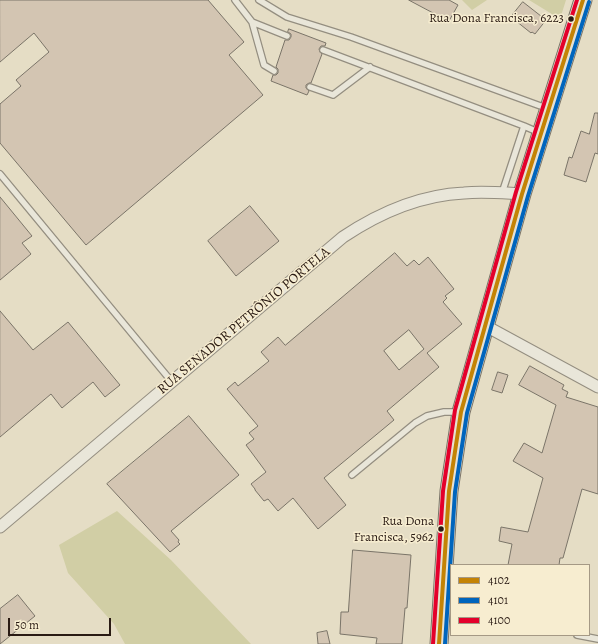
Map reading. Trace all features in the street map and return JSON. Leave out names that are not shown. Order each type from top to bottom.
[{"type":"main road","points":[[439,644],[446,611],[449,490],[461,412],[484,325],[522,194],[583,0]]},
{"type":"street","name":"RUA SENADOR PETRÔNIO PORTELA","points":[[0,527],[343,237],[361,225],[382,215],[422,200],[463,193],[522,194]]},
{"type":"street","points":[[484,325],[598,387]]},
{"type":"lane","points":[[235,0],[252,22],[264,65],[274,71]]},
{"type":"lane","points":[[259,0],[287,17],[350,37],[549,110]]},
{"type":"lane","points":[[252,22],[287,36]]},
{"type":"lane","points":[[323,50],[524,126],[541,134]]},
{"type":"lane","points":[[310,87],[333,95],[370,67]]},
{"type":"lane","points":[[502,193],[524,126]]},
{"type":"lane","points":[[0,174],[172,382]]},
{"type":"lane","points":[[352,475],[415,423],[427,416],[444,412],[461,412]]},
{"type":"lane","points":[[582,636],[598,639]]},
{"type":"shaded area","points":[[462,0],[487,0],[472,10]]},
{"type":"shaded area","points":[[529,0],[566,0],[560,19]]},
{"type":"shaded area","points":[[117,511],[171,560],[251,644],[125,644],[114,624],[68,573],[59,545]]},
{"type":"building","points":[[0,0],[208,0],[244,42],[229,55],[263,95],[86,245],[0,143],[0,104],[21,86],[16,80],[49,52],[34,33],[0,62]]},
{"type":"building","points":[[409,0],[449,0],[458,5],[449,21]]},
{"type":"building","points":[[523,2],[546,20],[535,34],[532,32],[531,33],[511,17]]},
{"type":"building","points":[[289,29],[326,43],[325,46],[321,46],[319,49],[322,54],[311,83],[306,85],[306,88],[309,91],[307,95],[271,81],[273,75],[278,73],[278,69],[276,67],[285,40],[289,40],[291,37],[291,34],[288,32]]},
{"type":"building","points":[[595,113],[598,113],[598,154],[595,153],[586,182],[564,175],[569,157],[572,158],[581,131],[589,134]]},
{"type":"building","points":[[0,197],[32,236],[22,243],[31,254],[0,280]]},
{"type":"building","points":[[250,206],[279,241],[236,276],[208,241]]},
{"type":"building","points":[[395,253],[407,266],[414,260],[419,265],[428,257],[454,289],[445,296],[447,298],[443,302],[462,324],[427,353],[439,367],[387,411],[394,420],[324,478],[346,505],[318,529],[293,498],[278,511],[268,499],[264,501],[251,484],[266,472],[246,445],[254,439],[249,433],[258,426],[227,389],[235,382],[238,386],[269,361],[261,352],[278,337],[285,345]],"holes":[[[409,330],[424,349],[399,370],[384,351]]]},
{"type":"building","points":[[0,311],[33,350],[68,322],[120,385],[105,397],[93,382],[62,408],[51,394],[0,437]]},
{"type":"building","points":[[530,366],[564,385],[562,389],[568,392],[566,397],[598,407],[598,494],[582,489],[563,558],[560,558],[559,564],[508,564],[512,544],[499,541],[501,527],[528,532],[543,478],[513,461],[524,443],[542,453],[556,405],[519,385]]},
{"type":"building","points":[[498,372],[508,375],[502,393],[492,390]]},
{"type":"building","points":[[189,416],[239,475],[171,531],[179,540],[178,542],[180,544],[170,552],[107,484]]},
{"type":"building","points":[[353,550],[411,555],[407,608],[405,608],[402,644],[376,644],[377,638],[340,634],[341,612],[348,612]]},
{"type":"building","points":[[18,595],[35,616],[0,644],[0,609]]},
{"type":"building","points":[[327,631],[330,644],[318,644],[317,633]]},
{"type":"transit line","name":"4100","points":[[433,644],[443,491],[455,410],[516,192],[577,0]]},
{"type":"transit line","name":"4102","points":[[439,644],[449,491],[461,412],[522,194],[583,0]]},
{"type":"transit line","name":"4101","points":[[450,564],[455,492],[467,413],[528,196],[589,2]]},
{"type":"transit line","name":"4101","points":[[445,644],[450,568]]},
{"type":"place","name":"Rua Dona Francisca, 6223","points":[[571,19]]},
{"type":"place","name":"Rua Dona Francisca, 5962","points":[[441,529]]}]
